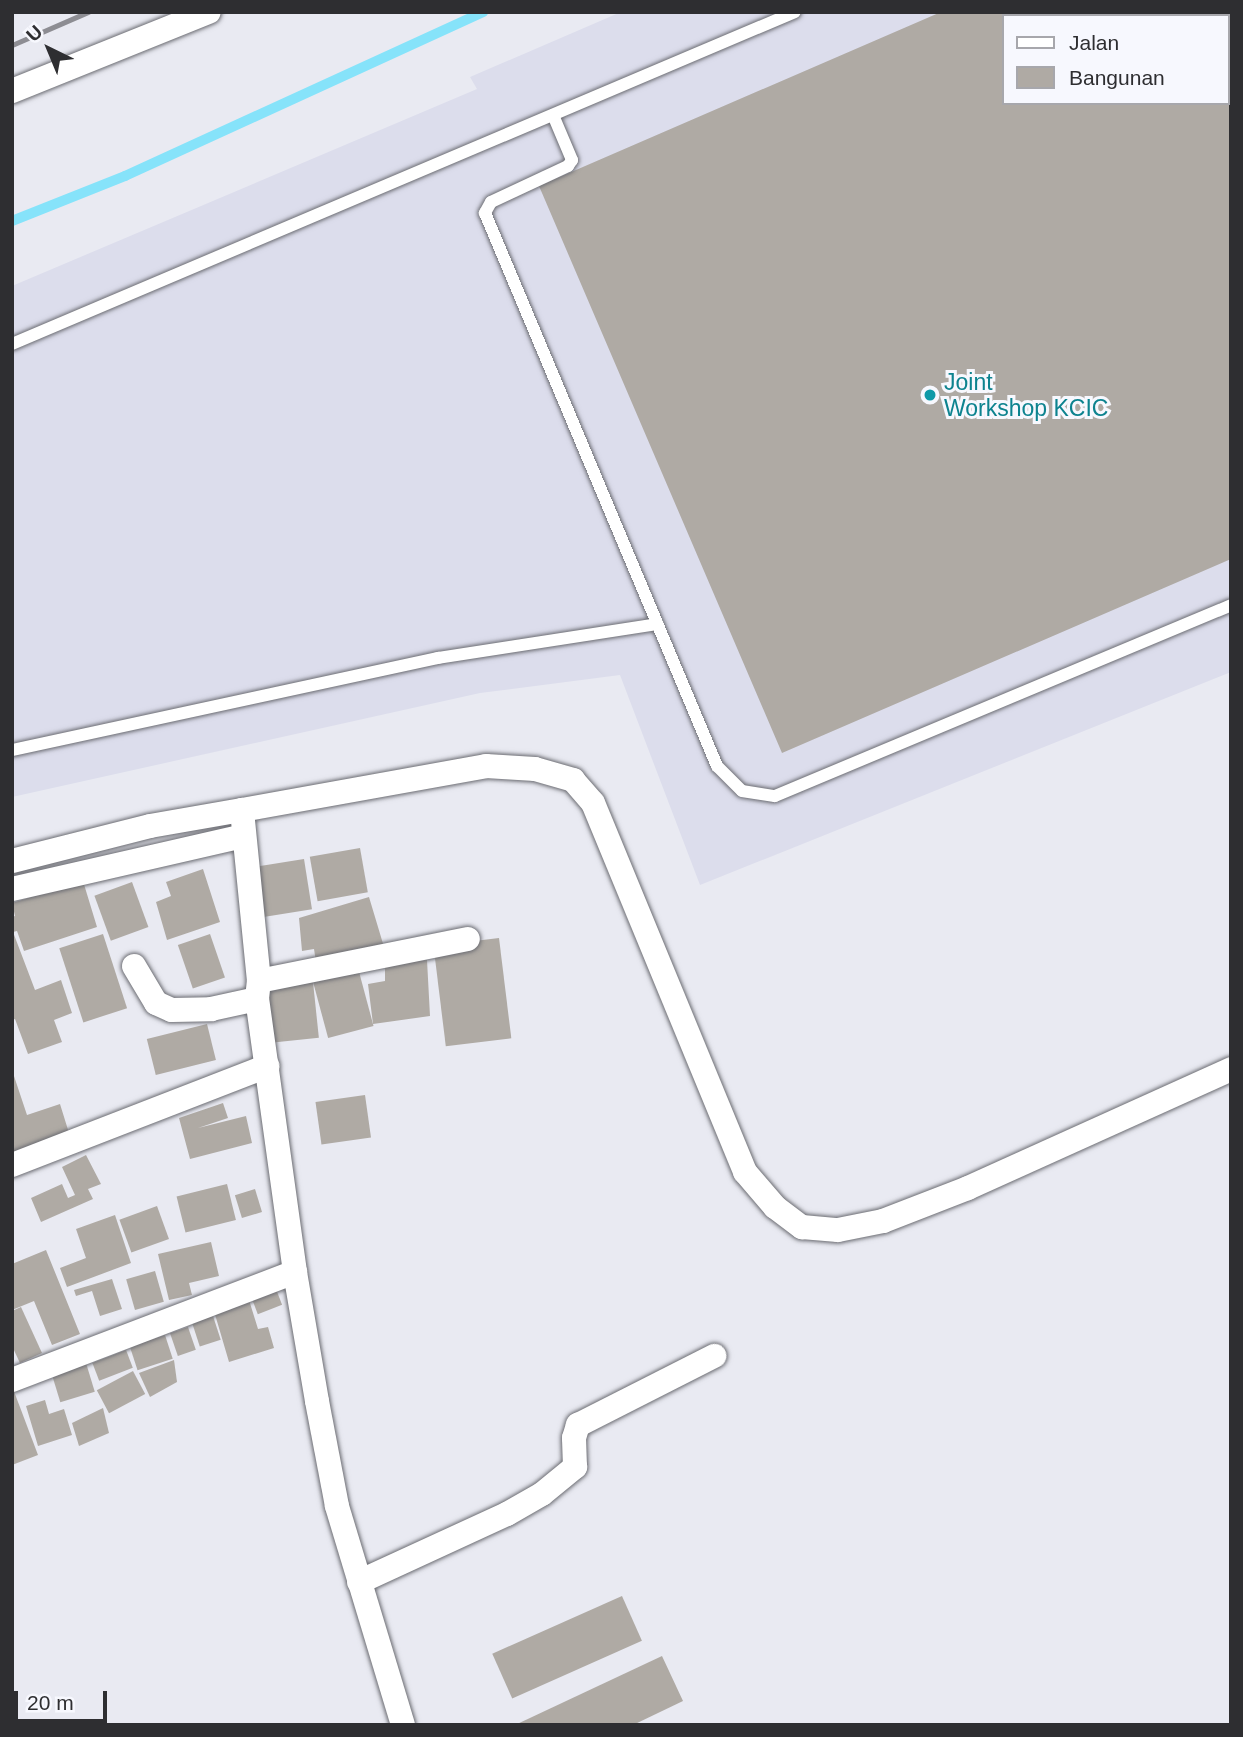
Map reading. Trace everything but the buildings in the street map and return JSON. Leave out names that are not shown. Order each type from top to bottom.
[{"type":"street","points":[[12,91],[209,12]]},
{"type":"street","points":[[12,861],[150,826],[486,766],[536,769],[573,780],[593,803],[746,1172],[775,1207],[803,1227],[838,1230],[883,1221],[968,1188],[1231,1069]]},
{"type":"street","points":[[242,810],[258,990],[295,1272],[337,1506],[402,1725]]},
{"type":"street","points":[[12,889],[244,836]]},
{"type":"street","points":[[135,966],[145,988],[156,1003],[172,1010],[211,1009],[258,990],[468,939]]},
{"type":"street","points":[[12,1165],[267,1066]]},
{"type":"street","points":[[12,1380],[295,1272]]},
{"type":"street","points":[[359,1582],[507,1514],[542,1494],[575,1467],[574,1438],[578,1425],[715,1356]]},
{"type":"lane","points":[[12,344],[795,12]]},
{"type":"lane","points":[[553,115],[572,160],[568,166],[491,202],[486,206],[485,213],[717,766],[742,791],[775,796],[1231,605]]},
{"type":"lane","points":[[12,750],[438,658],[657,624]]},
{"type":"shaded area","points":[[621,12],[1231,12],[1231,672],[700,885],[620,675],[480,693],[12,797],[12,286],[477,89],[470,77]]},
{"type":"waterway","points":[[12,221],[125,176],[483,12]]},
{"type":"railway","points":[[12,45],[88,12]]},
{"type":"place","name":"Joint Workshop KCIC","points":[[930,395]]}]
